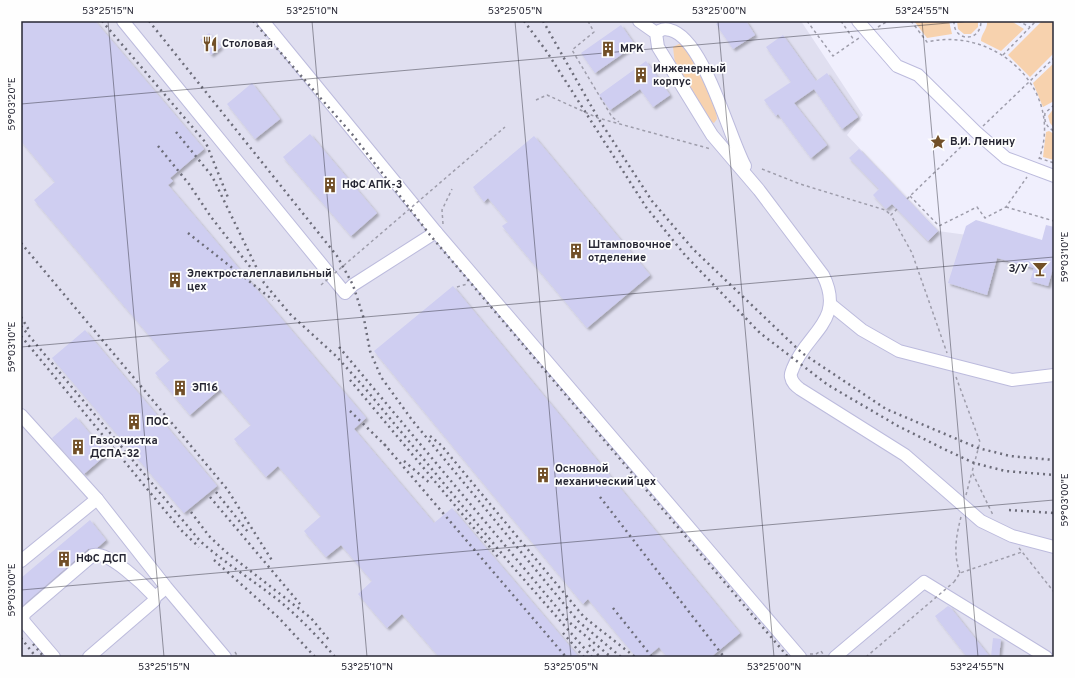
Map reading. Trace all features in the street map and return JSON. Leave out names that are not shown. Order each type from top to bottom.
[{"type":"lane","points":[[123,21],[345,294],[353,286],[440,229]]},
{"type":"lane","points":[[263,21],[800,657]]},
{"type":"lane","points":[[639,21],[656,33],[658,47],[701,119],[712,135],[759,190],[823,275],[829,287],[830,304],[821,329],[796,361],[790,375],[793,382],[800,389],[905,455],[981,521],[994,529],[1012,536],[1054,547]]},
{"type":"lane","points":[[858,21],[897,66],[918,75],[976,132],[1006,158],[1054,176]]},
{"type":"lane","points":[[656,33],[672,26],[686,40],[701,61],[738,153],[759,190]]},
{"type":"lane","points":[[682,104],[701,119]]},
{"type":"lane","points":[[712,135],[718,134],[728,126]]},
{"type":"lane","points":[[830,304],[862,330],[899,351],[1012,380],[1054,375]]},
{"type":"lane","points":[[21,415],[97,499],[166,587],[225,657]]},
{"type":"lane","points":[[21,561],[97,499]]},
{"type":"lane","points":[[54,657],[25,623],[23,620],[24,614],[93,555],[101,555],[133,575],[156,596]]},
{"type":"lane","points":[[835,657],[924,582],[1046,657]]},
{"type":"lane","points":[[89,657],[154,601],[156,596],[166,587]]},
{"type":"path","points":[[588,21],[594,32],[572,50],[612,118],[622,124]]},
{"type":"path","points":[[807,21],[833,56],[854,40],[868,34],[888,21]]},
{"type":"path","points":[[840,21],[854,40]]},
{"type":"path","points":[[954,21],[954,27],[958,33],[965,37],[972,37],[978,34],[981,27],[981,21]]},
{"type":"path","points":[[1018,21],[1030,27]]},
{"type":"path","points":[[1003,54],[1036,21]]},
{"type":"path","points":[[536,100],[547,95],[598,118],[715,150]]},
{"type":"path","points":[[1054,105],[1045,113],[1044,121],[1049,129],[1054,132]]},
{"type":"path","points":[[321,285],[505,127]]},
{"type":"path","points":[[1039,158],[1054,162]]},
{"type":"path","points":[[762,169],[800,184],[885,210],[892,214],[912,253],[980,442],[978,448]]},
{"type":"path","points":[[440,229],[442,210],[452,190]]},
{"type":"path","points":[[1006,207],[1054,221]]},
{"type":"path","points":[[892,214],[897,209]]},
{"type":"path","points":[[960,573],[957,566],[955,544],[972,472]]},
{"type":"path","points":[[866,657],[954,582],[960,573],[1022,552]]},
{"type":"shaded area","points":[[21,21],[801,21],[863,115],[847,135],[938,231],[1054,247],[1054,657],[21,657]]},
{"type":"shaded area","points":[[914,21],[949,21],[952,34],[927,38]]},
{"type":"shaded area","points":[[957,21],[978,21],[978,27],[971,34],[964,34],[958,29]]},
{"type":"shaded area","points":[[987,21],[1011,21],[1024,29],[1001,51],[981,41]]},
{"type":"shaded area","points":[[1042,21],[1054,21],[1054,53],[1030,77],[1008,55]]},
{"type":"shaded area","points":[[681,43],[699,69],[709,88],[717,119],[714,123],[708,120],[675,64],[673,47]]},
{"type":"shaded area","points":[[1054,63],[1054,101],[1043,107],[1033,83]]},
{"type":"shaded area","points":[[1054,108],[1054,128],[1050,123],[1048,116]]},
{"type":"shaded area","points":[[1049,131],[1054,134],[1054,160],[1043,157],[1046,132]]},
{"type":"building","name":"Электросталеплавильный цех","points":[[21,21],[95,21],[204,149],[170,178],[173,181],[168,185],[366,418],[354,429],[434,523],[452,508],[579,657],[439,657],[402,614],[387,628],[358,594],[372,581],[341,545],[326,557],[304,531],[321,516],[278,466],[266,477],[234,439],[251,425],[220,389],[190,415],[155,373],[170,360],[34,200],[55,182],[21,141]]},
{"type":"building","points":[[721,21],[746,21],[755,35],[733,49],[716,24]]},
{"type":"building","name":"МРК","points":[[621,25],[635,45],[595,73],[581,53]]},
{"type":"building","name":"Столовая","points":[[209,33],[221,47],[211,55],[200,40]]},
{"type":"building","points":[[783,35],[816,81],[827,73],[858,117],[842,129],[814,89],[794,103],[827,145],[811,158],[778,114],[776,116],[764,100],[791,82],[766,47]]},
{"type":"building","name":"Инженерный корпус","points":[[646,61],[670,95],[653,107],[640,89],[610,110],[599,95]]},
{"type":"building","points":[[252,83],[280,119],[255,139],[227,104]]},
{"type":"building","name":"НФС АПК-3","points":[[310,134],[377,213],[351,236],[283,157]]},
{"type":"building","name":"Штамповочное отделение","points":[[534,136],[650,275],[587,328],[502,226],[508,222],[488,198],[484,202],[473,187]]},
{"type":"building","points":[[859,149],[938,231],[928,241],[892,204],[886,209],[873,195],[879,189],[849,158]]},
{"type":"building","points":[[976,220],[1042,240],[1046,225],[1054,227],[1054,265],[1048,286],[1030,281],[1034,268],[997,258],[987,295],[948,283],[966,226]]},
{"type":"building","name":"Основной механический цех","points":[[453,286],[740,633],[711,657],[667,657],[659,647],[647,657],[636,657],[588,599],[583,604],[374,351]]},
{"type":"building","name":"ПОС","points":[[85,330],[217,486],[184,513],[52,358]]},
{"type":"building","name":"Газоочистка ДСПА-32","points":[[76,417],[107,454],[84,474],[52,438]]},
{"type":"building","name":"НФС ДСП","points":[[90,520],[106,540],[97,548],[88,549],[21,607],[21,578]]},
{"type":"building","points":[[948,606],[990,657],[967,657],[935,616]]},
{"type":"building","points":[[993,638],[1001,639],[999,657],[991,657]]},
{"type":"railway","points":[[102,21],[206,143],[229,200]]},
{"type":"railway","points":[[149,21],[337,256],[353,285],[364,319],[370,351],[381,377],[412,420],[578,621],[621,657]]},
{"type":"railway","points":[[253,21],[352,134],[430,235],[788,657]]},
{"type":"railway","points":[[524,21],[547,52],[646,207],[685,255],[760,333],[828,385],[898,426],[946,450],[974,463],[1005,471],[1054,475]]},
{"type":"railway","points":[[543,21],[598,118],[652,201],[693,249],[802,353],[886,409],[978,448],[1010,456],[1054,460]]},
{"type":"railway","points":[[176,132],[212,176],[264,283],[290,314],[336,356],[364,387],[513,567],[592,657]]},
{"type":"railway","points":[[158,146],[189,184],[211,217],[251,268]]},
{"type":"railway","points":[[188,233],[273,300]]},
{"type":"railway","points":[[21,243],[227,489],[273,562]]},
{"type":"railway","points":[[21,317],[29,330]]},
{"type":"railway","points":[[21,326],[200,541],[297,616],[335,657]]},
{"type":"railway","points":[[21,336],[181,530],[199,547]]},
{"type":"railway","points":[[339,347],[569,622],[611,657]]},
{"type":"railway","points":[[350,380],[499,558]]},
{"type":"railway","points":[[350,411],[387,447]]},
{"type":"railway","points":[[430,436],[441,445],[584,617],[635,657]]},
{"type":"railway","points":[[384,444],[566,657]]},
{"type":"railway","points":[[404,461],[431,484]]},
{"type":"railway","points":[[216,492],[248,532]]},
{"type":"railway","points":[[210,497],[300,604]]},
{"type":"railway","points":[[600,497],[724,657]]},
{"type":"railway","points":[[1009,510],[1054,513]]},
{"type":"railway","points":[[191,512],[209,536],[226,552],[311,618],[329,640]]},
{"type":"railway","points":[[214,560],[279,618],[315,657]]},
{"type":"railway","points":[[613,608],[652,657]]},
{"type":"railway","points":[[563,633],[584,657]]},
{"type":"railway","points":[[21,638],[36,657]]},
{"type":"railway","points":[[33,644],[44,657]]},
{"type":"railway","points":[[589,645],[600,657]]},
{"type":"place","name":"Столовая","points":[[210,44]]},
{"type":"place","name":"МРК","points":[[608,49]]},
{"type":"place","name":"Инженерный корпус","points":[[641,75]]},
{"type":"place","name":"В.И. Ленину","points":[[938,142]]},
{"type":"place","name":"НФС АПК-3","points":[[330,185]]},
{"type":"place","name":"Штамповочное отделение","points":[[576,251]]},
{"type":"place","name":"З/У","points":[[1040,269]]},
{"type":"place","name":"Электросталеплавильный цех","points":[[175,280]]},
{"type":"place","name":"ЭП16","points":[[180,388]]},
{"type":"place","name":"ПОС","points":[[134,422]]},
{"type":"place","name":"Газоочистка ДСПА-32","points":[[78,447]]},
{"type":"place","name":"Основной механический цех","points":[[543,475]]},
{"type":"place","name":"НФС ДСП","points":[[64,559]]}]
